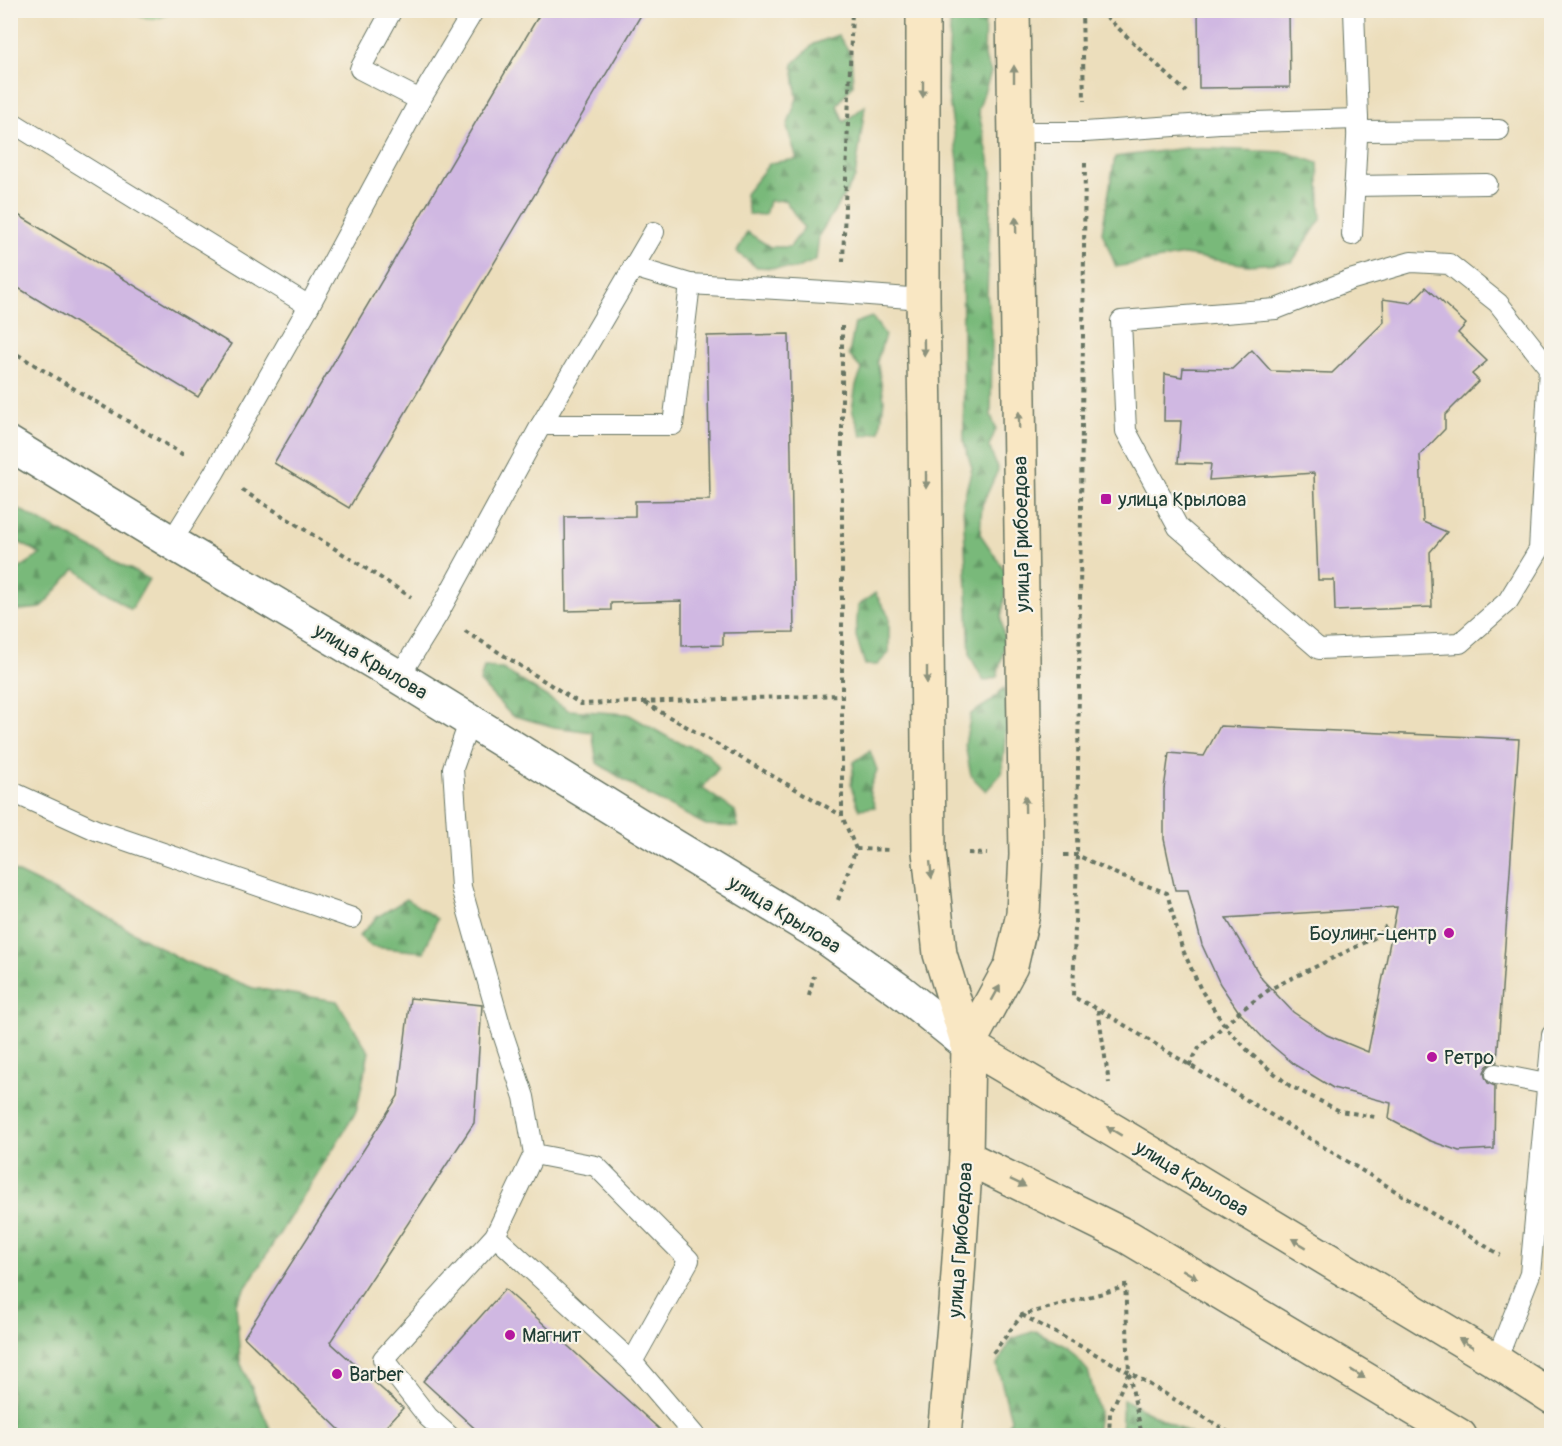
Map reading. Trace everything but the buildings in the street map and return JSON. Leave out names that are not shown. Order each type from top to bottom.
[{"type":"main road","name":"улица Грибоедова","points":[[923,10],[922,299],[929,850],[940,954],[968,1045],[966,1157],[944,1436]]},
{"type":"main road","name":"улица Грибоедова","points":[[968,1045],[1011,966],[1023,914],[1026,855],[1013,10]]},
{"type":"main road","name":"улица Крылова","points":[[968,1045],[1496,1361],[1551,1397]]},
{"type":"main road","points":[[966,1157],[1128,1237],[1460,1436]]},
{"type":"street","name":"улица Крылова","points":[[10,444],[399,677],[646,830],[825,937],[899,990],[968,1045]]},
{"type":"lane","points":[[392,10],[360,69],[420,100]]},
{"type":"lane","points":[[171,542],[214,473],[309,306],[420,100],[474,10]]},
{"type":"lane","points":[[1352,235],[1357,125],[1354,10]]},
{"type":"lane","points":[[10,121],[309,306]]},
{"type":"lane","points":[[1015,132],[1085,132],[1220,123],[1499,130]]},
{"type":"lane","points":[[1354,186],[1487,184]]},
{"type":"lane","points":[[399,677],[438,614],[541,424],[654,232]]},
{"type":"lane","points":[[1411,262],[1449,264],[1498,303],[1549,368],[1545,551],[1508,600],[1460,643],[1319,649],[1178,527],[1126,431],[1121,321],[1276,309],[1350,279],[1411,262]]},
{"type":"lane","points":[[633,267],[690,284],[922,299]]},
{"type":"lane","points":[[541,424],[672,426],[690,284]]},
{"type":"lane","points":[[449,1436],[429,1417],[383,1359],[495,1236],[534,1154],[524,1097],[501,1028],[461,887],[453,768],[470,720]]},
{"type":"lane","points":[[10,791],[96,830],[352,918]]},
{"type":"lane","points":[[1496,1361],[1530,1274],[1551,1035]]},
{"type":"lane","points":[[1496,1074],[1546,1084]]},
{"type":"lane","points":[[534,1154],[596,1166],[689,1260],[632,1362]]},
{"type":"lane","points":[[495,1236],[632,1362],[695,1436]]},
{"type":"path","points":[[809,996],[825,937],[856,849],[842,816],[841,695],[842,293],[852,10]]},
{"type":"path","points":[[1082,10],[1085,132],[1077,855],[1073,997],[1098,1009],[1530,1274]]},
{"type":"path","points":[[1099,10],[1220,123]]},
{"type":"path","points":[[10,350],[214,473],[581,704],[841,695]]},
{"type":"path","points":[[643,701],[842,816]]},
{"type":"path","points":[[1077,855],[1123,877],[1167,893],[1182,948],[1201,990],[1225,1026],[1252,1054],[1290,1086],[1341,1111],[1375,1118]]},
{"type":"path","points":[[1189,1066],[1199,1048],[1239,1012],[1270,989],[1376,937],[1386,926]]},
{"type":"path","points":[[993,1353],[1022,1316],[1125,1287]]},
{"type":"path","points":[[1022,1316],[1129,1372],[1235,1436]]},
{"type":"path","points":[[1129,1372],[1142,1436]]},
{"type":"green space","points":[[129,11],[172,11],[161,17],[151,18]]},
{"type":"green space","points":[[951,11],[985,11],[984,56],[991,72],[978,110],[992,172],[987,295],[992,333],[991,415],[996,429],[989,446],[998,470],[982,505],[980,534],[1008,575],[1001,619],[1005,644],[997,677],[984,681],[970,656],[963,502],[972,468],[964,442],[962,247],[958,161],[947,86]]},
{"type":"green space","points":[[838,35],[851,54],[853,85],[837,105],[844,122],[865,106],[855,178],[819,235],[816,260],[795,269],[756,267],[737,252],[747,232],[770,247],[790,247],[804,228],[785,200],[769,201],[765,215],[749,214],[745,194],[770,163],[797,159],[787,127],[797,98],[793,64],[814,44]]},
{"type":"green space","points":[[1186,148],[1286,152],[1318,163],[1321,219],[1292,262],[1248,265],[1184,255],[1116,267],[1102,232],[1115,157]]},
{"type":"green space","points":[[872,317],[885,335],[877,361],[884,399],[880,432],[862,436],[852,410],[856,385],[862,370],[849,355],[855,323]]},
{"type":"green space","points":[[11,505],[149,579],[131,610],[75,569],[41,608],[11,611],[11,574],[41,554],[11,538]]},
{"type":"green space","points":[[875,593],[889,616],[889,653],[877,665],[865,665],[856,636],[858,606]]},
{"type":"green space","points":[[484,667],[501,668],[568,710],[628,714],[671,739],[707,753],[719,768],[702,788],[735,811],[738,827],[706,825],[650,796],[597,763],[592,732],[554,727],[511,715],[480,682]]},
{"type":"green space","points":[[1004,688],[1007,715],[1002,773],[986,791],[971,776],[965,744],[971,714],[990,702]]},
{"type":"green space","points":[[870,751],[877,770],[869,790],[875,807],[859,809],[851,786],[854,762]]},
{"type":"green space","points":[[10,869],[99,913],[184,961],[253,988],[337,1001],[369,1052],[356,1112],[236,1303],[240,1362],[273,1435],[11,1435]]},
{"type":"green space","points":[[407,899],[437,919],[424,952],[372,947],[359,936],[377,917]]},
{"type":"green space","points":[[1035,1331],[1067,1347],[1088,1371],[1099,1412],[1096,1435],[1006,1435],[1011,1419],[997,1365],[1011,1339]]},
{"type":"green space","points":[[1123,1399],[1192,1435],[1121,1435]]},
{"type":"place","name":"улица Крылова","points":[[1106,499]]},
{"type":"place","name":"Боулинг-центр","points":[[1449,933]]},
{"type":"place","name":"Ретро","points":[[1432,1057]]},
{"type":"place","name":"Магнит","points":[[510,1335]]},
{"type":"place","name":"Barber","points":[[337,1374]]}]
